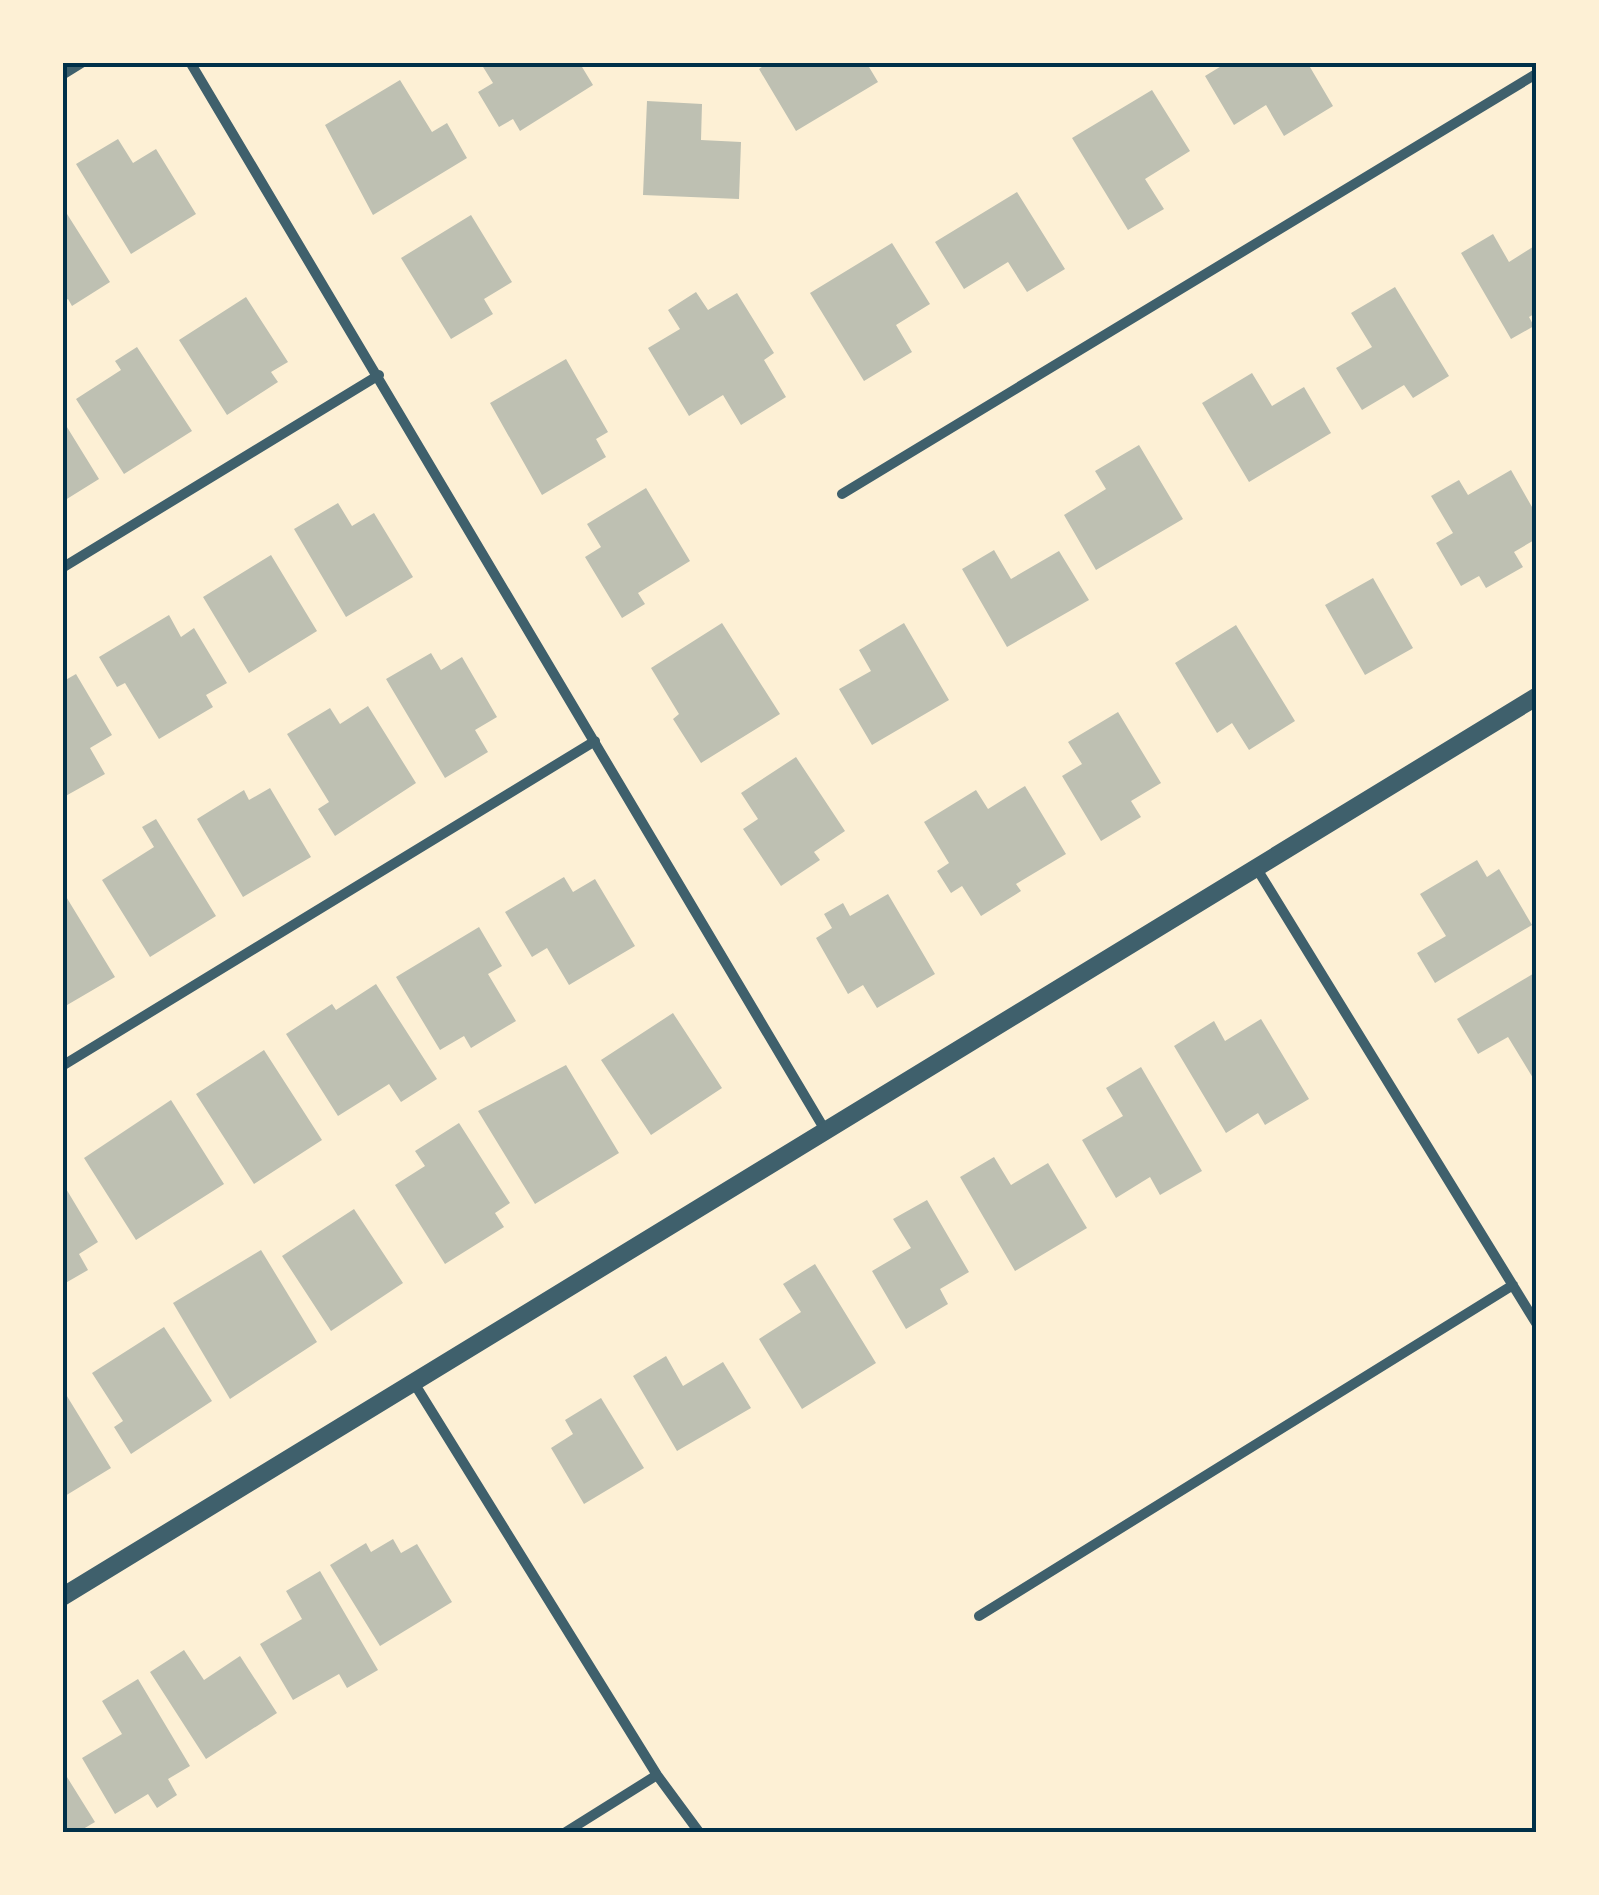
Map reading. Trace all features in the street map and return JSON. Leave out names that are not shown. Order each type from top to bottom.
[{"type":"street","points":[[62,75],[83,62]]},
{"type":"street","points":[[190,62],[379,374],[825,1130]]},
{"type":"street","points":[[842,494],[1536,74]]},
{"type":"street","points":[[62,568],[379,374]]},
{"type":"street","points":[[62,1597],[1536,697]]},
{"type":"street","points":[[62,1066],[596,742]]},
{"type":"street","points":[[1256,868],[1536,1323]]},
{"type":"street","points":[[979,1616],[1513,1285]]},
{"type":"street","points":[[414,1383],[657,1776],[699,1832]]},
{"type":"street","points":[[566,1832],[657,1776]]},
{"type":"building","points":[[480,62],[579,62],[593,85],[520,131],[513,119],[499,127],[478,92],[493,83]]},
{"type":"building","points":[[769,62],[866,62],[878,82],[796,131],[759,69]]},
{"type":"building","points":[[1228,62],[1307,62],[1333,106],[1284,136],[1266,105],[1234,125],[1205,76]]},
{"type":"building","points":[[400,80],[432,132],[447,123],[467,158],[373,215],[325,125]]},
{"type":"building","points":[[1152,90],[1190,151],[1145,179],[1164,209],[1128,230],[1072,138]]},
{"type":"building","points":[[647,101],[702,104],[701,140],[741,142],[739,199],[643,195]]},
{"type":"building","points":[[118,139],[133,163],[156,149],[196,214],[131,254],[76,164]]},
{"type":"building","points":[[1017,192],[1065,269],[1027,292],[1008,262],[964,289],[935,242]]},
{"type":"building","points":[[62,206],[110,282],[72,306],[68,299],[62,302]]},
{"type":"building","points":[[471,215],[512,282],[484,299],[493,314],[451,339],[401,258]]},
{"type":"building","points":[[1493,234],[1509,262],[1536,245],[1536,313],[1529,317],[1534,326],[1511,339],[1461,253]]},
{"type":"building","points":[[892,243],[930,304],[896,325],[912,352],[864,381],[810,293]]},
{"type":"building","points":[[1395,287],[1449,376],[1413,398],[1404,385],[1362,410],[1336,368],[1372,347],[1351,313]]},
{"type":"building","points":[[696,292],[708,310],[737,293],[774,353],[764,360],[786,397],[741,425],[723,395],[689,416],[648,348],[680,329],[668,310]]},
{"type":"building","points":[[246,297],[288,362],[271,372],[278,382],[227,415],[179,340]]},
{"type":"building","points":[[137,347],[192,431],[124,474],[76,399],[121,370],[115,361]]},
{"type":"building","points":[[566,359],[608,432],[596,439],[606,457],[542,495],[490,403]]},
{"type":"building","points":[[1252,373],[1272,406],[1304,387],[1331,433],[1249,482],[1202,403]]},
{"type":"building","points":[[62,419],[99,479],[62,502]]},
{"type":"building","points":[[1139,445],[1183,519],[1096,570],[1064,515],[1106,489],[1095,471]]},
{"type":"building","points":[[1511,470],[1536,514],[1536,539],[1514,552],[1523,567],[1486,588],[1479,576],[1461,586],[1436,543],[1453,533],[1431,496],[1459,480],[1468,495]]},
{"type":"building","points":[[646,488],[690,561],[638,593],[645,604],[622,618],[585,557],[601,547],[587,524]]},
{"type":"building","points":[[338,503],[352,526],[374,513],[413,577],[346,617],[294,529]]},
{"type":"building","points":[[994,550],[1011,579],[1059,551],[1089,600],[1007,647],[962,569]]},
{"type":"building","points":[[271,555],[317,631],[249,673],[203,597]]},
{"type":"building","points":[[1373,578],[1413,648],[1365,675],[1325,605]]},
{"type":"building","points":[[169,615],[181,637],[194,628],[227,683],[206,695],[213,707],[159,739],[125,683],[117,687],[99,657]]},
{"type":"building","points":[[722,623],[780,714],[701,763],[673,719],[679,714],[651,668]]},
{"type":"building","points":[[904,623],[949,700],[872,745],[839,689],[871,671],[859,650]]},
{"type":"building","points":[[1236,625],[1295,721],[1249,750],[1232,723],[1217,733],[1175,663]]},
{"type":"building","points":[[431,653],[441,670],[462,657],[497,717],[475,730],[488,752],[445,778],[386,679]]},
{"type":"building","points":[[76,674],[112,735],[90,748],[105,774],[62,798],[62,682]]},
{"type":"building","points":[[368,706],[416,783],[335,836],[318,809],[329,802],[287,734],[330,708],[340,724]]},
{"type":"building","points":[[1118,712],[1161,783],[1131,801],[1141,817],[1101,841],[1062,776],[1082,764],[1068,742]]},
{"type":"building","points":[[796,757],[845,831],[814,852],[820,860],[781,886],[743,829],[758,819],[741,793]]},
{"type":"building","points":[[1025,786],[1066,854],[1016,884],[1021,891],[981,916],[962,886],[951,893],[937,871],[949,863],[924,822],[976,790],[988,809]]},
{"type":"building","points":[[270,788],[311,857],[243,897],[197,819],[244,790],[249,800]]},
{"type":"building","points":[[156,819],[216,916],[150,957],[102,880],[154,847],[142,827]]},
{"type":"building","points":[[1477,860],[1487,877],[1499,869],[1532,925],[1435,983],[1417,953],[1446,936],[1420,894]]},
{"type":"building","points":[[564,877],[573,892],[595,879],[635,946],[569,985],[547,948],[532,957],[505,912]]},
{"type":"building","points":[[62,890],[115,977],[62,1008]]},
{"type":"building","points":[[888,894],[935,974],[877,1008],[863,985],[848,994],[816,938],[832,928],[824,914],[843,903],[850,916]]},
{"type":"building","points":[[479,927],[502,966],[488,974],[516,1021],[471,1048],[464,1036],[440,1050],[396,977]]},
{"type":"building","points":[[1536,972],[1533,1078],[1508,1037],[1478,1054],[1457,1019]]},
{"type":"building","points":[[376,984],[437,1079],[401,1102],[389,1084],[338,1116],[286,1034],[332,1004],[336,1010]]},
{"type":"building","points":[[673,1013],[722,1088],[651,1135],[601,1060]]},
{"type":"building","points":[[1261,1019],[1309,1099],[1265,1125],[1258,1113],[1226,1133],[1174,1046],[1214,1021],[1225,1041]]},
{"type":"building","points":[[264,1050],[322,1140],[254,1184],[196,1094]]},
{"type":"building","points":[[566,1065],[619,1153],[535,1204],[478,1111]]},
{"type":"building","points":[[1141,1067],[1202,1171],[1160,1195],[1150,1177],[1116,1198],[1082,1140],[1123,1116],[1106,1088]]},
{"type":"building","points":[[171,1100],[224,1184],[136,1240],[84,1158]]},
{"type":"building","points":[[459,1123],[510,1203],[495,1213],[504,1227],[445,1264],[395,1185],[425,1166],[415,1151]]},
{"type":"building","points":[[994,1157],[1011,1185],[1048,1163],[1087,1228],[1015,1271],[960,1177]]},
{"type":"building","points":[[62,1182],[98,1242],[79,1254],[88,1270],[62,1285]]},
{"type":"building","points":[[927,1200],[969,1272],[940,1289],[948,1304],[906,1329],[872,1271],[911,1248],[893,1219]]},
{"type":"building","points":[[354,1209],[403,1283],[331,1331],[282,1256]]},
{"type":"building","points":[[261,1250],[317,1342],[230,1399],[173,1303]]},
{"type":"building","points":[[815,1264],[876,1363],[802,1409],[759,1339],[801,1312],[783,1284]]},
{"type":"building","points":[[164,1327],[212,1401],[131,1454],[114,1427],[123,1421],[92,1373]]},
{"type":"building","points":[[666,1356],[683,1386],[723,1362],[751,1408],[677,1451],[633,1376]]},
{"type":"building","points":[[62,1388],[111,1468],[65,1496],[67,1500],[62,1503]]},
{"type":"building","points":[[601,1398],[644,1468],[584,1504],[551,1448],[573,1434],[565,1420]]},
{"type":"building","points":[[393,1539],[401,1553],[417,1544],[452,1602],[380,1646],[330,1565],[366,1543],[371,1552]]},
{"type":"building","points":[[320,1571],[378,1670],[347,1688],[339,1674],[293,1700],[260,1644],[302,1619],[286,1591]]},
{"type":"building","points":[[184,1650],[204,1680],[240,1656],[277,1713],[206,1759],[150,1672]]},
{"type":"building","points":[[138,1679],[190,1766],[168,1779],[177,1795],[157,1808],[148,1794],[115,1814],[82,1758],[122,1734],[102,1701]]},
{"type":"building","points":[[62,1769],[95,1822],[78,1832],[62,1832]]}]
